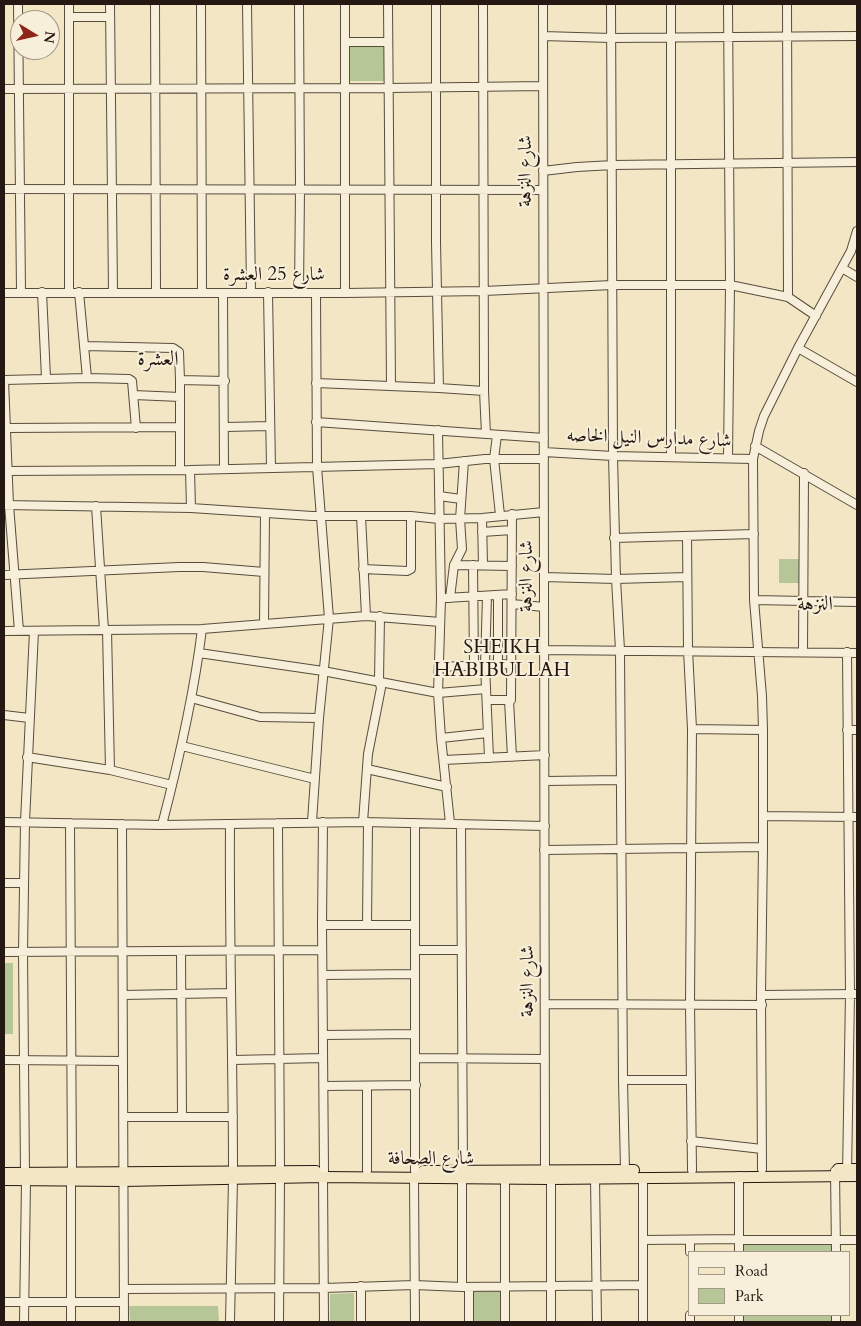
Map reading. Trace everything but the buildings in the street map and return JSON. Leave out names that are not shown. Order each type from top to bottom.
[{"type":"main road","name":"شارع الصحافة","points":[[463,1174],[505,1178],[625,1170],[762,1170],[835,1173]]},
{"type":"main road","name":"شارع الصحافة","points":[[324,1174],[367,1171],[414,1174]]},
{"type":"main road","name":"شارع الصحافة","points":[[4,1180],[25,1177],[280,1174],[548,1174],[595,1177],[738,1176],[852,1172]]},
{"type":"main road","name":"شارع الصحافة","points":[[4,1173],[25,1177]]},
{"type":"street","points":[[18,4],[21,292]]},
{"type":"street","points":[[69,4],[69,292]]},
{"type":"street","points":[[110,4],[113,292]]},
{"type":"street","points":[[155,4],[156,293]]},
{"type":"street","points":[[201,4],[202,293]]},
{"type":"street","points":[[248,4],[251,292]]},
{"type":"street","points":[[299,4],[299,292]]},
{"type":"street","points":[[345,4],[345,293]]},
{"type":"street","points":[[388,4],[391,386]]},
{"type":"street","points":[[436,4],[439,388]]},
{"type":"street","points":[[483,4],[484,391],[486,434]]},
{"type":"street","name":"شارع النزهة","points":[[543,4],[545,1058],[551,1322]]},
{"type":"street","points":[[611,4],[613,456],[614,538],[620,650],[625,1170]]},
{"type":"street","points":[[671,4],[671,457]]},
{"type":"street","points":[[728,4],[730,285],[728,458]]},
{"type":"street","points":[[787,4],[788,297],[816,316]]},
{"type":"street","points":[[69,17],[110,17]]},
{"type":"street","points":[[543,36],[611,38],[857,36]]},
{"type":"street","points":[[346,42],[388,42]]},
{"type":"street","points":[[4,89],[543,86]]},
{"type":"street","points":[[543,171],[612,165],[857,162]]},
{"type":"street","points":[[4,190],[344,188],[543,190]]},
{"type":"street","points":[[762,1170],[763,730],[754,600],[753,459],[764,416],[798,348],[842,268],[851,250],[857,231]]},
{"type":"street","points":[[842,268],[857,277]]},
{"type":"street","name":"شارع 25 العشرة","points":[[4,293],[438,292],[612,285],[730,285],[788,297]]},
{"type":"street","points":[[42,292],[46,378]]},
{"type":"street","points":[[80,292],[87,378]]},
{"type":"street","points":[[268,292],[271,468]]},
{"type":"street","points":[[223,293],[224,469]]},
{"type":"street","points":[[312,822],[319,718],[329,618],[317,467],[316,293]]},
{"type":"street","points":[[85,346],[176,349],[180,355],[180,470]]},
{"type":"street","points":[[798,348],[857,382]]},
{"type":"street","points":[[19,631],[15,574],[6,505],[4,380],[46,378],[130,379],[134,395],[136,428]]},
{"type":"street","points":[[180,380],[225,381]]},
{"type":"street","points":[[316,383],[484,391]]},
{"type":"street","points":[[134,395],[180,397]]},
{"type":"street","points":[[316,422],[544,438]]},
{"type":"street","points":[[225,427],[270,426]]},
{"type":"street","points":[[6,428],[180,427]]},
{"type":"street","points":[[438,430],[441,599],[438,693],[450,823]]},
{"type":"street","points":[[497,434],[494,459],[500,515]]},
{"type":"street","points":[[755,446],[857,505]]},
{"type":"street","name":"شارع مدارس النيل الخاصه","points":[[5,471],[190,470],[438,464],[544,456],[753,459]]},
{"type":"street","points":[[450,598],[454,565],[462,549],[460,519],[464,461]]},
{"type":"street","points":[[190,470],[191,508]]},
{"type":"street","points":[[803,652],[804,473]]},
{"type":"street","points":[[439,496],[461,499]]},
{"type":"street","points":[[6,505],[191,508],[265,514],[412,516],[439,519],[482,518],[544,512]]},
{"type":"street","points":[[96,506],[105,630],[110,770]]},
{"type":"street","points":[[264,624],[265,514]]},
{"type":"street","points":[[512,514],[511,700],[509,700],[512,757]]},
{"type":"street","points":[[361,516],[366,616]]},
{"type":"street","points":[[363,569],[407,571],[411,569],[412,516]]},
{"type":"street","points":[[482,518],[483,565]]},
{"type":"street","points":[[482,532],[512,530]]},
{"type":"street","points":[[614,538],[754,534]]},
{"type":"street","points":[[687,536],[686,578],[692,728],[690,1004],[692,1170]]},
{"type":"street","points":[[454,565],[512,566]]},
{"type":"street","points":[[473,565],[474,665]]},
{"type":"street","points":[[4,575],[203,567],[264,572]]},
{"type":"street","points":[[544,577],[686,578]]},
{"type":"street","points":[[441,599],[512,594]]},
{"type":"street","points":[[498,595],[498,664]]},
{"type":"street","points":[[486,596],[485,665],[489,758]]},
{"type":"street","points":[[754,600],[857,602]]},
{"type":"street","points":[[512,604],[544,607]]},
{"type":"street","points":[[4,631],[202,629],[366,616],[440,622]]},
{"type":"street","points":[[367,925],[365,822],[367,769],[380,688],[380,616]]},
{"type":"street","points":[[162,825],[182,746],[202,629]]},
{"type":"street","points":[[24,1322],[23,952],[27,757],[34,631]]},
{"type":"street","points":[[473,644],[511,644]]},
{"type":"street","points":[[544,650],[857,652]]},
{"type":"street","points":[[847,652],[848,817],[854,994],[852,1172]]},
{"type":"street","points":[[199,653],[323,671],[438,693],[486,689]]},
{"type":"street","points":[[439,667],[511,664]]},
{"type":"street","points":[[191,698],[260,717],[319,718]]},
{"type":"street","points":[[487,700],[509,700]]},
{"type":"street","points":[[4,715],[29,718]]},
{"type":"street","points":[[692,728],[763,730]]},
{"type":"street","points":[[847,730],[857,730]]},
{"type":"street","points":[[441,738],[488,733]]},
{"type":"street","points":[[182,746],[315,779]]},
{"type":"street","points":[[444,760],[544,755]]},
{"type":"street","points":[[27,757],[110,770],[172,785]]},
{"type":"street","points":[[367,769],[447,787]]},
{"type":"street","points":[[544,781],[621,780]]},
{"type":"street","points":[[763,816],[857,817]]},
{"type":"street","points":[[4,822],[162,825],[365,822],[545,826]]},
{"type":"street","points":[[323,822],[324,1322]]},
{"type":"street","points":[[70,823],[72,1322]]},
{"type":"street","points":[[278,823],[279,1322]]},
{"type":"street","points":[[415,823],[415,1322]]},
{"type":"street","points":[[122,824],[124,1322]]},
{"type":"street","points":[[230,824],[230,951],[233,1060],[230,1322]]},
{"type":"street","points":[[461,824],[463,1174],[466,1287],[470,1322]]},
{"type":"street","points":[[544,850],[764,847]]},
{"type":"street","points":[[4,883],[24,883]]},
{"type":"street","points":[[322,925],[415,925]]},
{"type":"street","points":[[4,952],[322,950]]},
{"type":"street","points":[[415,950],[462,950]]},
{"type":"street","points":[[181,951],[182,1117]]},
{"type":"street","points":[[323,975],[415,974]]},
{"type":"street","points":[[123,995],[231,993]]},
{"type":"street","points":[[761,995],[854,994]]},
{"type":"street","points":[[545,1004],[762,1005]]},
{"type":"street","points":[[323,1035],[415,1034]]},
{"type":"street","points":[[233,1060],[323,1058]]},
{"type":"street","points":[[416,1058],[545,1058]]},
{"type":"street","points":[[4,1060],[123,1061]]},
{"type":"street","points":[[623,1080],[691,1080]]},
{"type":"street","points":[[324,1086],[416,1085]]},
{"type":"street","points":[[367,1086],[367,1171]]},
{"type":"street","points":[[123,1117],[233,1117]]},
{"type":"street","points":[[691,1141],[762,1149]]},
{"type":"street","points":[[835,1173],[836,1251]]},
{"type":"street","points":[[643,1176],[644,1322]]},
{"type":"street","points":[[738,1176],[739,1251]]},
{"type":"street","points":[[595,1177],[597,1322]]},
{"type":"street","points":[[505,1178],[505,1322]]},
{"type":"street","points":[[643,1240],[857,1240]]},
{"type":"street","points":[[690,1240],[690,1251]]},
{"type":"street","points":[[124,1289],[324,1288],[414,1285],[466,1287],[643,1285]]},
{"type":"street","points":[[361,1286],[361,1322]]},
{"type":"street","points":[[4,1302],[124,1302]]},
{"type":"green space","points":[[350,46],[385,46],[385,81],[350,81]]},
{"type":"green space","points":[[779,559],[799,559],[799,583],[779,583]]},
{"type":"green space","points":[[4,963],[13,963],[13,1034],[4,1034]]},
{"type":"green space","points":[[834,1243],[834,1251],[744,1251],[744,1244]]},
{"type":"green space","points":[[471,1291],[503,1291],[504,1322],[471,1322]]},
{"type":"green space","points":[[354,1293],[354,1322],[330,1322],[330,1294]]},
{"type":"green space","points":[[129,1306],[218,1306],[219,1322],[130,1322]]},
{"type":"green space","points":[[744,1316],[834,1316],[834,1322],[744,1322]]},
{"type":"district","name":"العشرة","points":[[158,360]]},
{"type":"district","name":"النزهة","points":[[815,605]]},
{"type":"district","name":"SHEIKH HABIBULLAH","points":[[502,660]]}]
